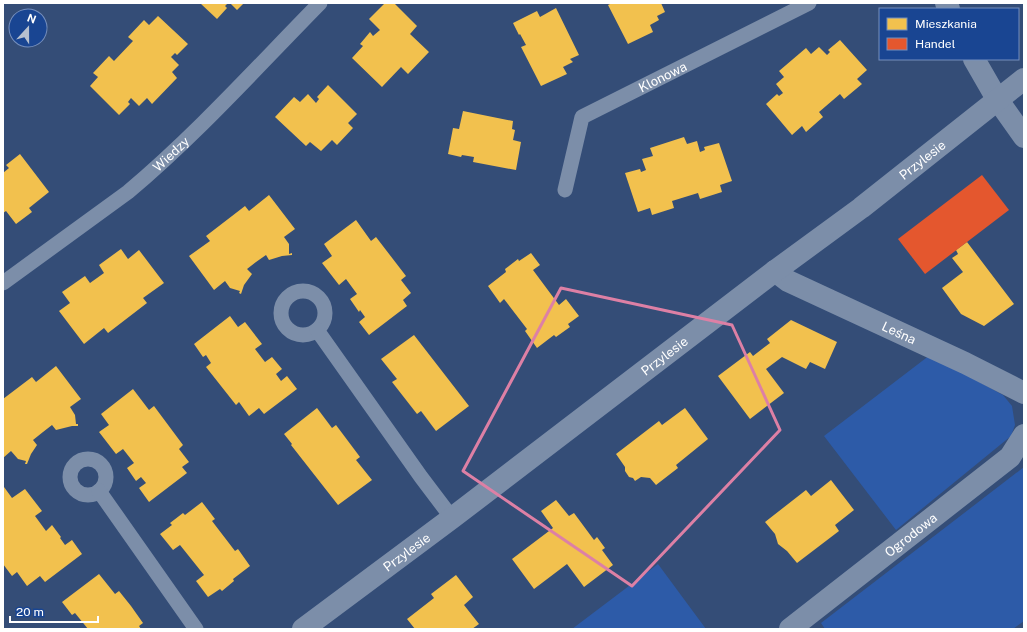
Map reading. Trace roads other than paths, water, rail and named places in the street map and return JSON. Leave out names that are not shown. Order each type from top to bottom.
[{"type":"street","points":[[975,60],[997,99],[1024,137]]},
{"type":"street","name":"Przylesie","points":[[302,629],[452,518],[775,271],[861,208],[1024,79]]},
{"type":"street","name":"Leśna","points":[[775,271],[788,282],[965,362],[1024,393]]},
{"type":"street","name":"Ogrodowa","points":[[790,629],[1010,457],[1024,435]]},
{"type":"lane","name":"Wiedzy","points":[[3,283],[128,192],[143,179],[189,136],[320,3]]},
{"type":"lane","name":"Klonowa","points":[[565,190],[582,117],[809,3]]},
{"type":"lane","points":[[317,330],[421,477],[452,518]]},
{"type":"lane","points":[[100,492],[196,629]]}]
